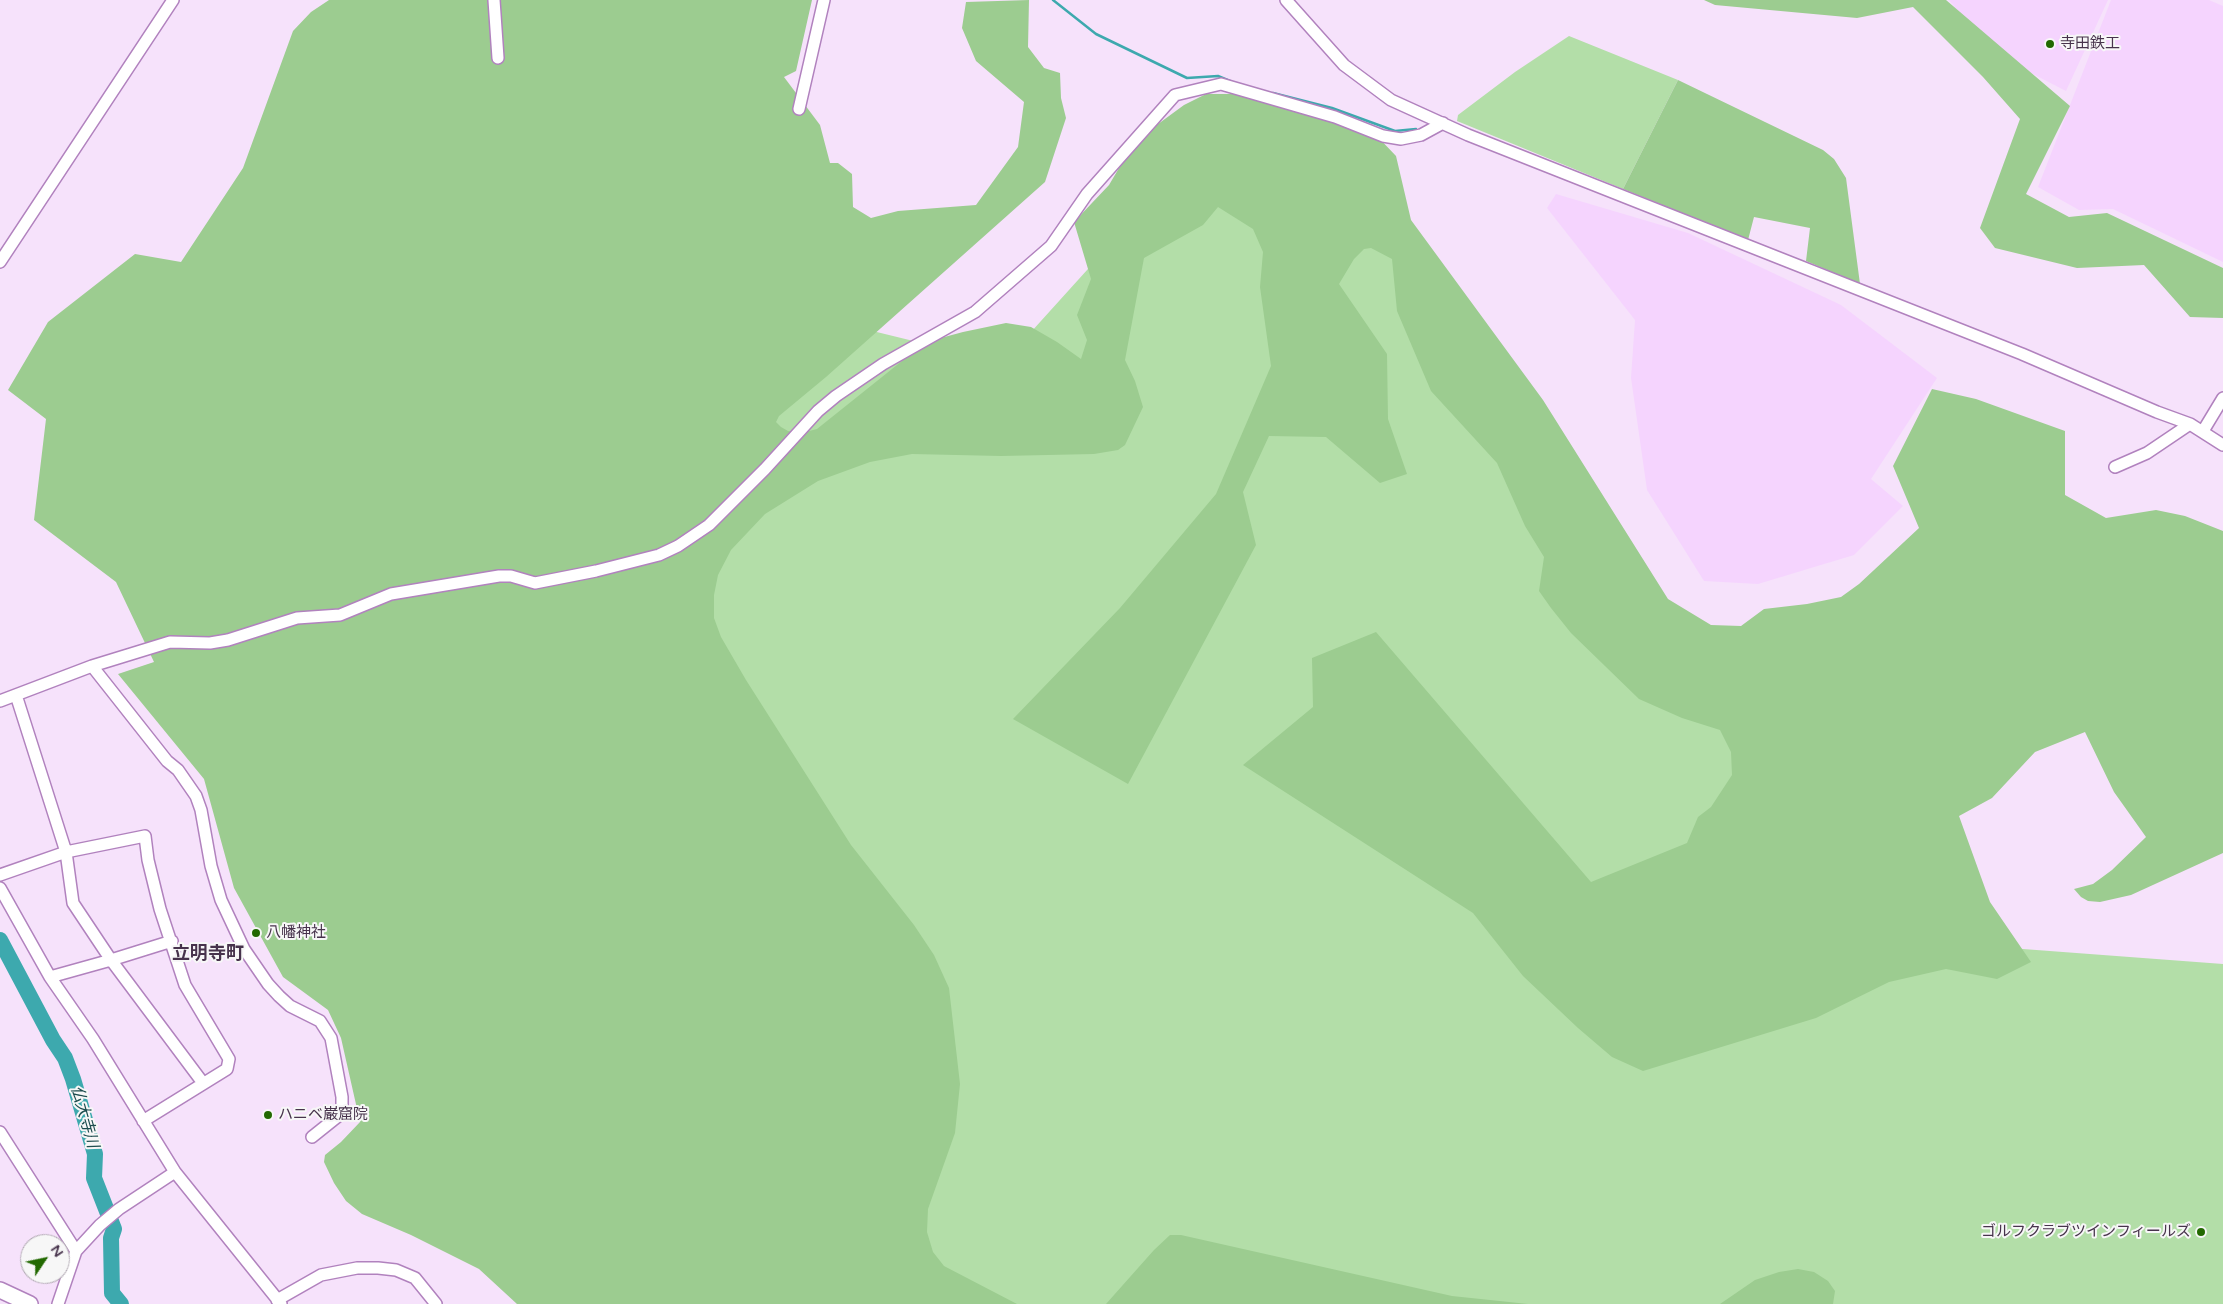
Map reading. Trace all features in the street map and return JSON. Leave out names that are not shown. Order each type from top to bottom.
[{"type":"main road","points":[[0,1290],[30,1304]]},
{"type":"street","points":[[0,262],[173,0]]},
{"type":"street","points":[[494,0],[498,58]]},
{"type":"street","points":[[799,109],[824,0]]},
{"type":"street","points":[[1286,0],[1344,65],[1391,100],[1468,135],[2022,354],[2157,412],[2190,424],[2223,445]]},
{"type":"street","points":[[0,701],[92,666],[170,642],[210,643],[228,640],[297,618],[340,615],[390,594],[499,576],[511,576],[535,583],[643,560],[678,546],[708,526],[765,469],[812,417],[836,396],[882,364],[974,312],[1045,252],[1087,194],[1175,95],[1221,84],[1335,117],[1383,136],[1401,139],[1421,135],[1443,123]]},
{"type":"street","points":[[2203,431],[2223,398]]},
{"type":"street","points":[[2115,467],[2147,453],[2190,424]]},
{"type":"street","points":[[92,666],[167,760],[178,770],[196,796],[201,810],[211,866],[221,900],[244,949],[268,984],[279,996],[290,1006],[320,1021],[331,1038],[342,1097],[342,1113],[312,1137]]},
{"type":"street","points":[[16,695],[66,852],[73,903],[111,960],[204,1083]]},
{"type":"street","points":[[0,875],[66,852],[145,836],[148,860],[158,901],[185,985],[229,1059],[227,1069],[143,1121]]},
{"type":"street","points":[[1,894],[50,977],[93,1039],[175,1172],[279,1302],[321,1275],[357,1268],[378,1268],[396,1270],[415,1278],[436,1304]]},
{"type":"street","points":[[50,977],[172,941]]},
{"type":"street","points":[[0,1132],[76,1250]]},
{"type":"street","points":[[58,1304],[76,1250],[100,1225],[119,1209],[175,1172]]},
{"type":"shaded area","name":"寺田鉄工","points":[[1949,0],[2108,0],[2066,91],[1992,53]]},
{"type":"shaded area","points":[[2111,0],[2209,0],[2223,6],[2223,262],[2113,209],[2079,210],[2038,187]]},
{"type":"shaded area","points":[[1556,194],[1688,233],[1841,305],[1937,378],[1871,479],[1903,506],[1854,555],[1758,584],[1704,581],[1647,490],[1631,378],[1635,320],[1547,208]]},
{"type":"green space","points":[[329,0],[812,0],[796,71],[784,77],[820,125],[830,163],[838,163],[852,174],[853,207],[871,218],[898,211],[976,205],[1018,147],[1024,102],[976,61],[962,28],[966,2],[1029,0],[1028,47],[1044,68],[1060,73],[1061,98],[1066,118],[1045,182],[826,377],[779,416],[776,422],[788,431],[801,433],[817,429],[907,357],[937,339],[963,332],[1006,323],[1031,327],[1081,359],[1087,340],[1077,315],[1091,279],[1074,222],[1109,185],[1122,163],[1154,127],[1184,105],[1206,94],[1236,94],[1268,98],[1323,120],[1375,134],[1396,156],[1411,220],[1543,400],[1668,599],[1711,625],[1741,626],[1764,609],[1807,604],[1841,597],[1859,584],[1919,528],[1893,466],[1932,389],[1976,399],[2065,431],[2065,495],[2106,518],[2156,510],[2185,516],[2223,531],[2223,853],[2131,895],[2100,902],[2088,901],[2081,897],[2074,889],[2093,884],[2112,870],[2146,837],[2114,792],[2085,732],[2035,752],[1992,798],[1959,816],[1990,902],[2031,962],[1997,979],[1946,969],[1889,982],[1816,1018],[1643,1071],[1612,1057],[1523,976],[1473,913],[1243,765],[1313,707],[1312,658],[1376,632],[1591,882],[1687,843],[1698,817],[1711,807],[1732,775],[1731,752],[1720,730],[1682,718],[1639,699],[1571,633],[1539,591],[1544,557],[1525,526],[1497,463],[1431,391],[1397,311],[1392,259],[1371,248],[1364,249],[1354,259],[1339,284],[1387,354],[1388,419],[1407,474],[1380,483],[1326,437],[1269,436],[1243,492],[1256,545],[1128,784],[1013,719],[1120,608],[1216,494],[1271,366],[1260,287],[1263,252],[1253,229],[1218,207],[1203,225],[1144,258],[1125,360],[1135,381],[1143,407],[1125,445],[1118,450],[1094,454],[1001,456],[912,454],[870,462],[818,481],[765,514],[731,550],[718,575],[714,595],[714,618],[721,637],[746,680],[851,845],[914,925],[934,955],[949,988],[960,1084],[955,1133],[928,1209],[927,1232],[933,1252],[944,1266],[1017,1304],[517,1304],[479,1269],[411,1235],[362,1214],[346,1201],[334,1183],[324,1162],[325,1155],[341,1142],[360,1122],[341,1038],[328,1010],[283,977],[234,888],[204,779],[118,674],[154,662],[116,582],[34,520],[46,419],[8,390],[48,322],[135,254],[181,262],[243,168],[293,31],[311,12]]},
{"type":"green space","points":[[1704,0],[1946,0],[2070,106],[2026,194],[2069,217],[2107,213],[2223,268],[2223,318],[2190,317],[2144,265],[2077,268],[1995,248],[1980,228],[2020,119],[1983,77],[1913,7],[1857,18],[1715,5]]},
{"type":"green space","points":[[1569,36],[1678,80],[1623,189],[1457,121],[1458,115],[1515,72]]},
{"type":"green space","points":[[1678,80],[1823,150],[1834,159],[1846,178],[1860,284],[1806,261],[1810,228],[1754,217],[1748,240],[1623,189]]},
{"type":"green space","points":[[1219,124],[1383,215],[1756,777],[1634,1038],[1983,946],[2223,964],[2223,1304],[862,1304],[567,631],[836,322],[1003,363]]},
{"type":"green space","points":[[1170,1235],[1181,1235],[1452,1296],[1528,1304],[1106,1304],[1154,1250]]},
{"type":"green space","points":[[1798,1269],[1814,1272],[1828,1281],[1835,1291],[1833,1304],[1720,1304],[1755,1280],[1779,1272]]},
{"type":"waterway","points":[[1053,0],[1096,34],[1187,78],[1218,76],[1230,81]]},
{"type":"waterway","points":[[1273,93],[1332,108],[1395,131],[1416,129]]},
{"type":"waterway","name":"仏大寺川","points":[[0,940],[53,1040],[65,1058],[73,1079],[95,1154],[94,1178],[114,1229],[111,1238],[112,1293],[121,1304]]},
{"type":"place","name":"寺田鉄工","points":[[2050,44]]},
{"type":"place","name":"八幡神社","points":[[256,933]]},
{"type":"place","name":"ハニベ巌窟院","points":[[268,1115]]},
{"type":"place","name":"ゴルフクラブツインフィールズ","points":[[2201,1232]]},
{"type":"district","name":"立明寺町","points":[[208,954]]}]
